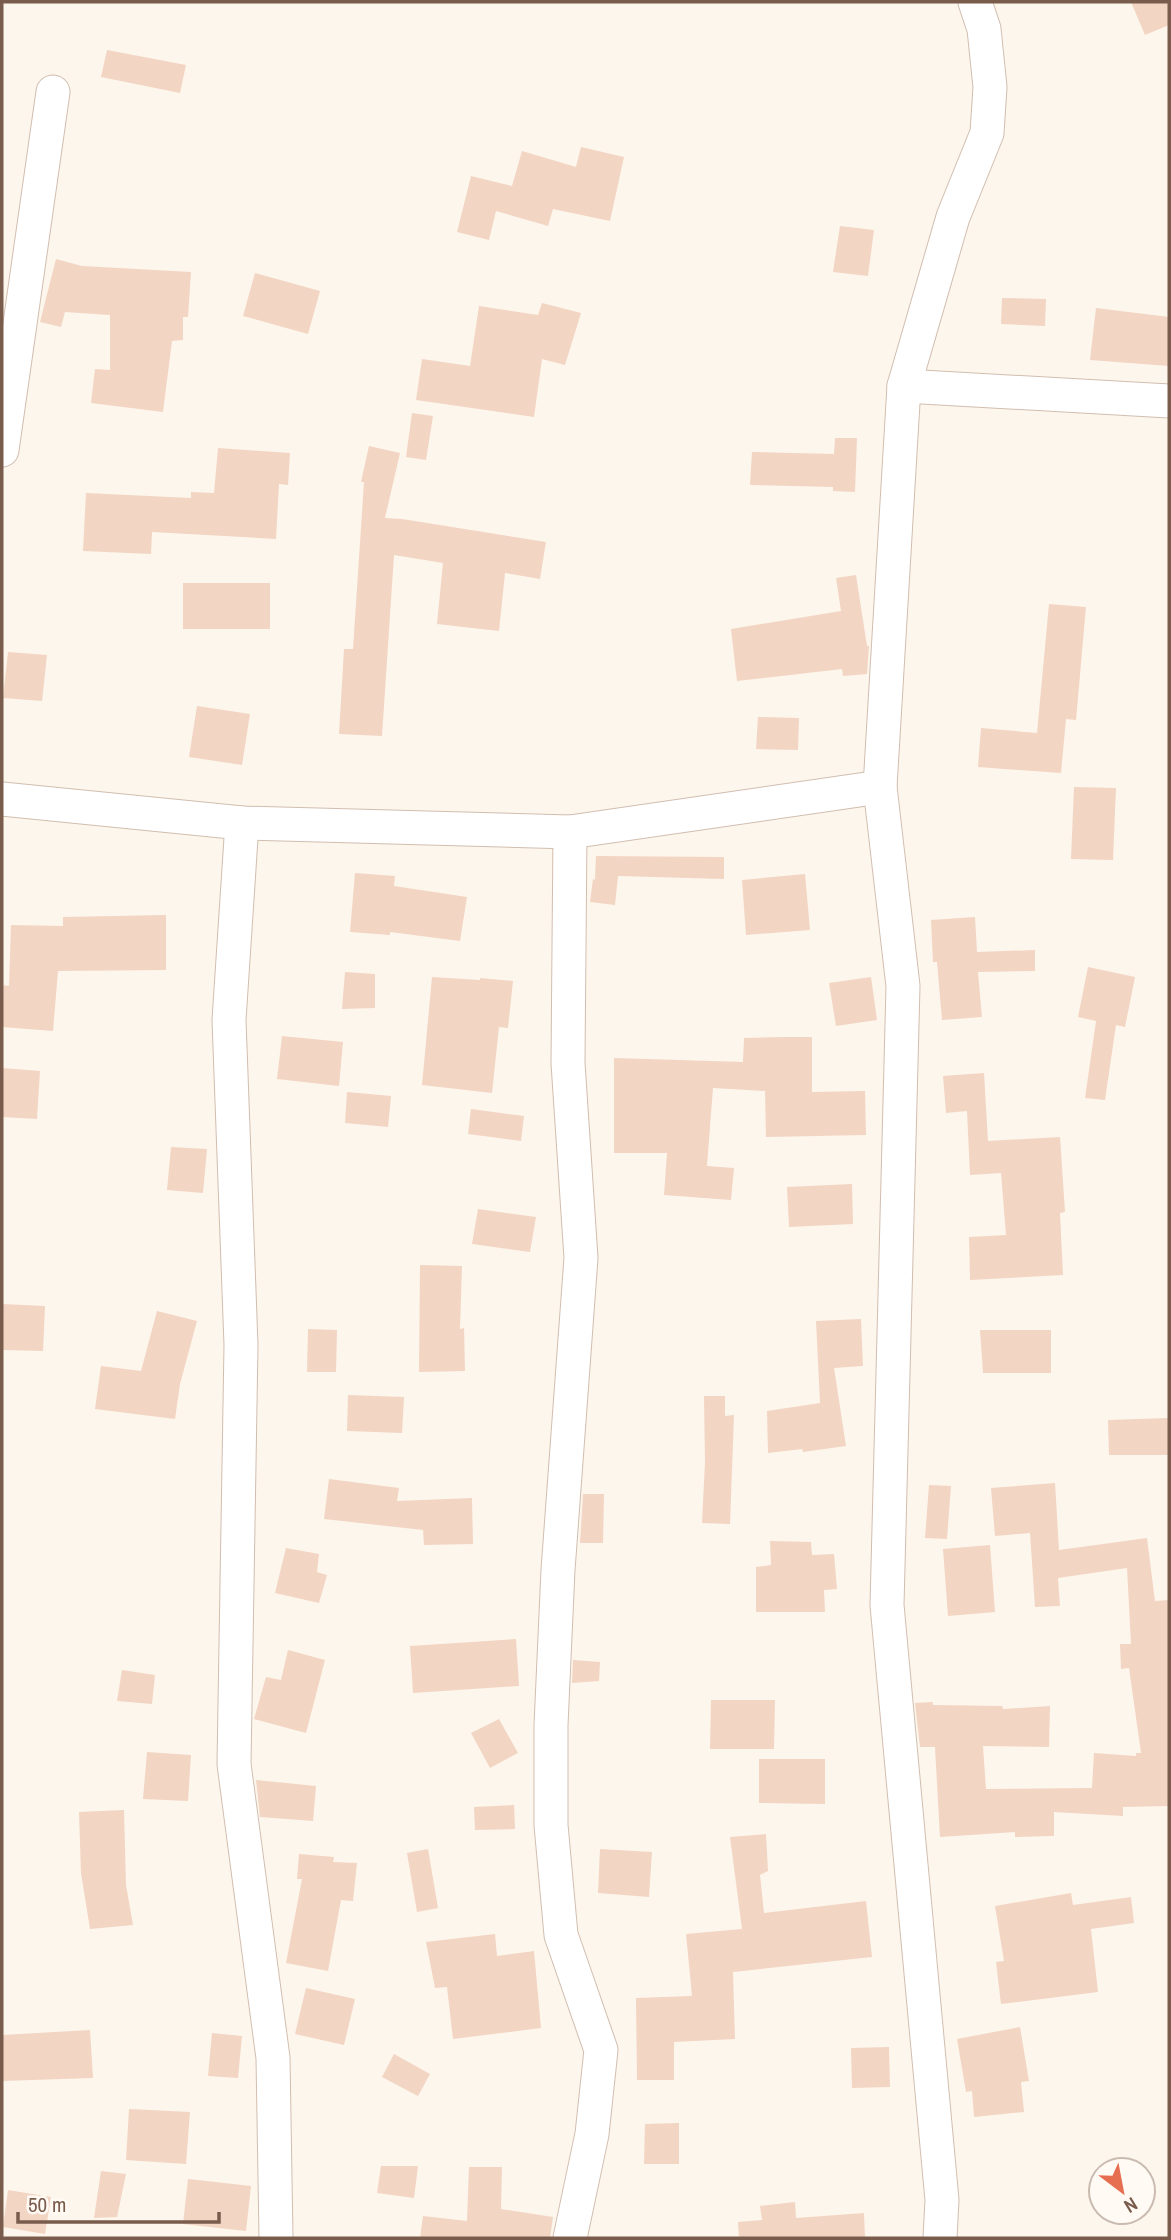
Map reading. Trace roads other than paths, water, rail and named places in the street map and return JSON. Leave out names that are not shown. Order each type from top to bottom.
[{"type":"street","points":[[940,2238],[942,2200],[887,1605],[903,986],[880,787],[904,386],[953,217],[987,133],[990,87],[984,29],[975,2]]},
{"type":"street","points":[[2,450],[53,92]]},
{"type":"street","points":[[904,386],[1169,401]]},
{"type":"street","points":[[2,799],[242,823],[570,832],[880,787]]},
{"type":"street","points":[[242,823],[229,1020],[241,1345],[234,1764],[273,2058],[276,2238]]},
{"type":"street","points":[[570,832],[568,1063],[581,1258],[558,1583],[551,1725],[551,1825],[561,1935],[601,2049],[592,2134],[570,2238]]}]
